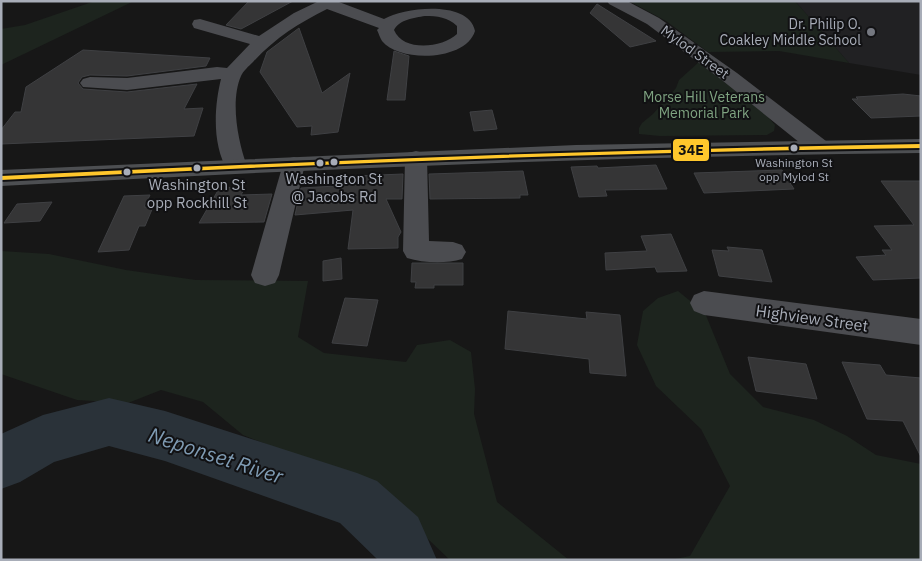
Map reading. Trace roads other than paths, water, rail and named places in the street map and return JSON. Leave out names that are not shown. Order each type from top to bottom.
[{"type":"main road","points":[[1,178],[416,158],[818,146],[921,146]]},
{"type":"street","name":"Mylod Street","points":[[615,1],[653,21],[730,77],[818,146]]},
{"type":"street","points":[[236,166],[229,146],[226,99],[232,74],[262,42],[300,16],[330,2],[387,25]]},
{"type":"street","points":[[200,24],[262,42]]},
{"type":"street","points":[[90,82],[126,84],[217,73],[232,74]]},
{"type":"street","points":[[416,158],[416,251],[453,252]]},
{"type":"street","points":[[266,275],[294,164]]},
{"type":"street","name":"Highview Street","points":[[704,303],[921,332]]},
{"type":"waterway","name":"Neponset River","points":[[1,463],[43,440],[109,422],[165,436],[357,501],[398,537],[408,560]]},
{"type":"place","name":"Dr. Philip O. Coakley Middle School","points":[[871,32]]},
{"type":"place","name":"Washington St opp Mylod St","points":[[794,148]]},
{"type":"place","name":"Washington St @ Jacobs Rd","points":[[334,162]]},
{"type":"place","name":"Washington St opp Rockhill St","points":[[197,168]]},
{"type":"park label","name":"Morse Hill Veterans Memorial Park","points":[[704,105]]}]
